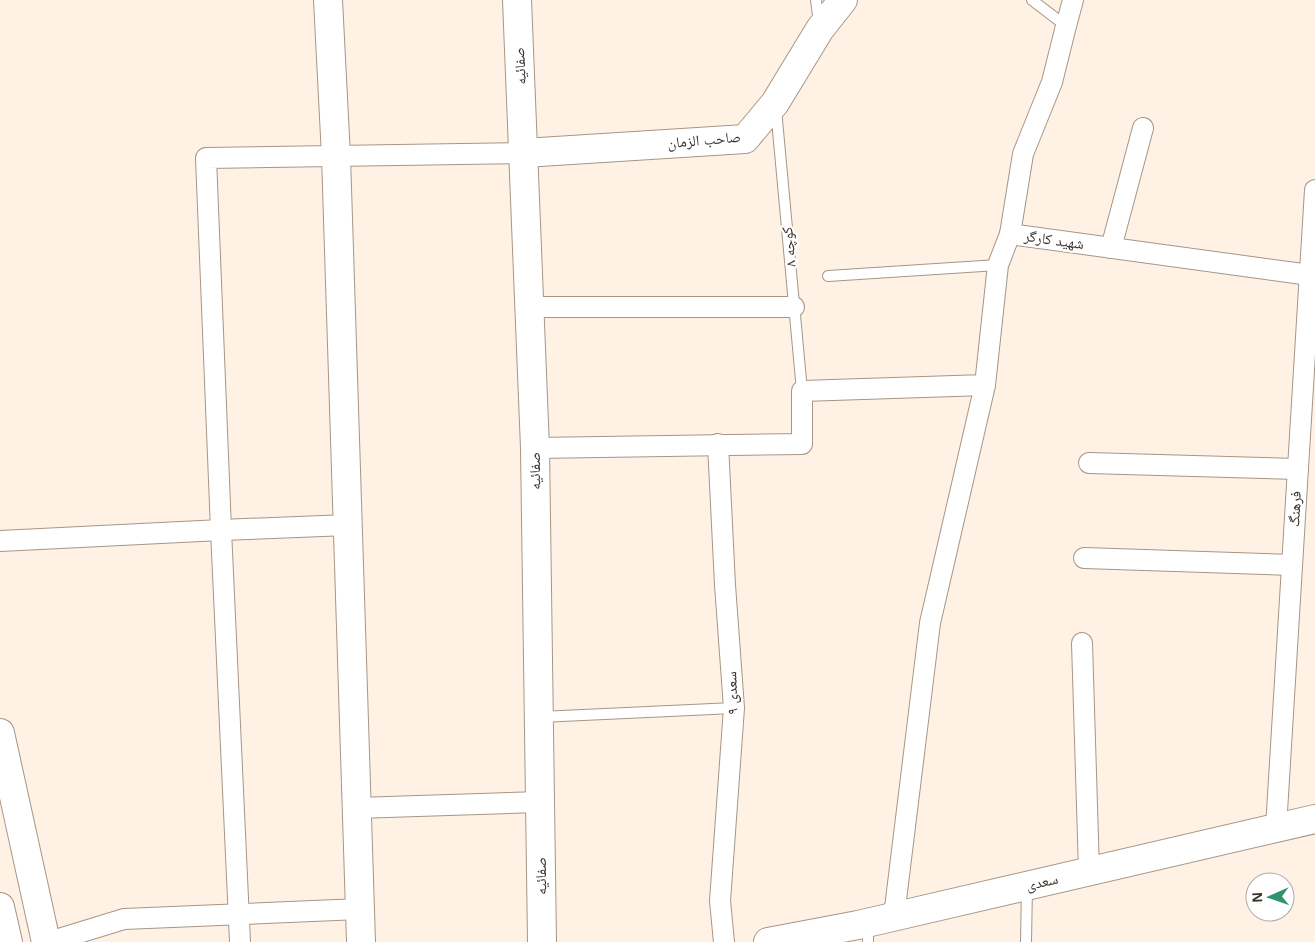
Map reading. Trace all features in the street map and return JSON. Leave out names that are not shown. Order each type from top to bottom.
[{"type":"street","points":[[328,0],[336,156],[361,942]]},
{"type":"street","name":"صفائیه","points":[[517,0],[535,448],[542,942]]},
{"type":"street","name":"صاحب الزمان","points":[[524,153],[745,139],[776,103],[820,29],[843,0]]},
{"type":"street","name":"شهید کارگر","points":[[1074,0],[1052,82],[1024,154],[1010,234],[1310,275]]},
{"type":"street","points":[[1111,248],[1142,128]]},
{"type":"street","points":[[240,942],[206,158],[524,153]]},
{"type":"street","name":"فرهنگ","points":[[1276,828],[1315,190]]},
{"type":"street","points":[[894,916],[930,623],[985,385],[998,266],[1010,234]]},
{"type":"street","points":[[530,308],[794,306]]},
{"type":"street","points":[[535,448],[802,444],[802,391],[985,385]]},
{"type":"street","name":"سعدی ۹","points":[[718,444],[725,585],[734,708],[720,901],[724,942]]},
{"type":"street","points":[[1089,463],[1298,469]]},
{"type":"street","points":[[0,541],[348,525]]},
{"type":"street","points":[[1084,558],[1292,565]]},
{"type":"street","points":[[1082,643],[1089,871]]},
{"type":"street","points":[[0,733],[47,942],[124,919],[360,909]]},
{"type":"street","points":[[357,808],[540,802]]},
{"type":"street","name":"سعدی","points":[[768,942],[868,932],[894,916],[1315,819]]},
{"type":"street","points":[[0,907],[8,942]]},
{"type":"lane","points":[[816,0],[820,29]]},
{"type":"lane","points":[[1032,0],[1066,26]]},
{"type":"lane","name":"کوچه ۸","points":[[776,103],[802,391]]},
{"type":"lane","points":[[828,276],[998,266]]},
{"type":"lane","points":[[539,717],[734,708]]},
{"type":"lane","points":[[1026,886],[1026,942]]}]
